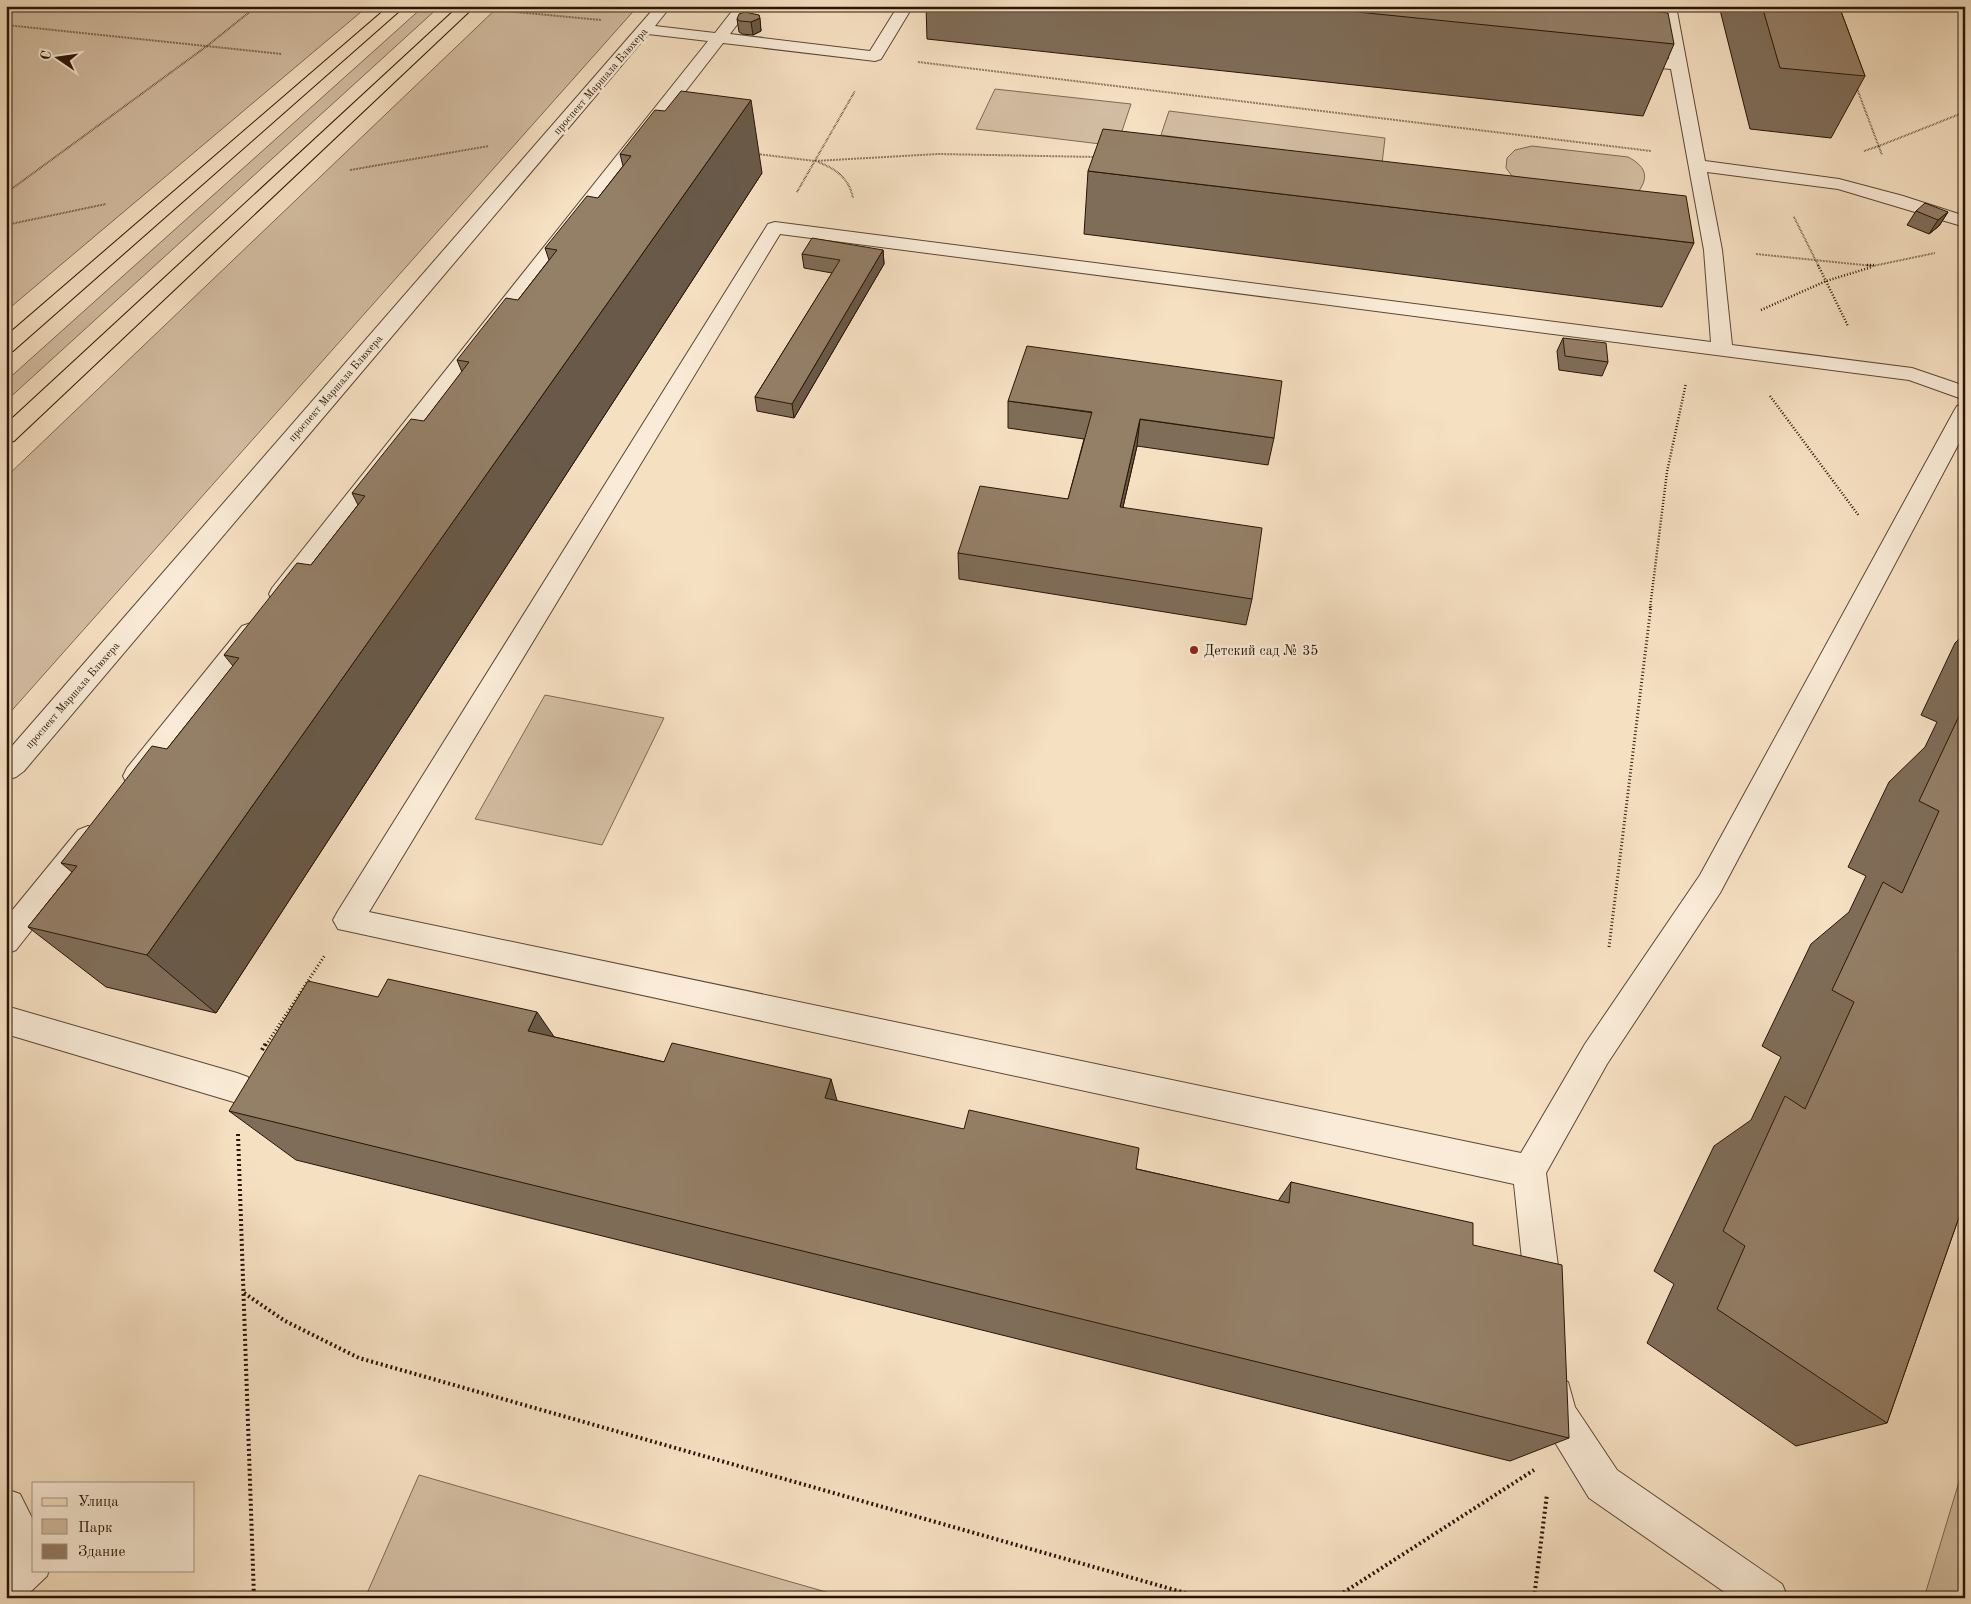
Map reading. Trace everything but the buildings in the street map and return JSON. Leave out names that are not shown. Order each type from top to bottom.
[{"type":"main road","points":[[6,347],[398,6]]},
{"type":"main road","points":[[6,436],[467,7]]},
{"type":"street","name":"проспект Маршала Блюхера","points":[[6,769],[20,756],[664,6]]},
{"type":"street","points":[[126,790],[744,6]]},
{"type":"street","points":[[647,26],[719,38],[875,56],[906,6]]},
{"type":"street","points":[[1668,6],[1713,250],[1719,328],[1730,351]]},
{"type":"street","points":[[1609,58],[1678,65]]},
{"type":"street","points":[[1695,160],[1839,184],[1965,222]]},
{"type":"street","points":[[1530,1171],[348,920],[775,228],[1912,374],[1965,393]]},
{"type":"street","points":[[1547,1326],[1530,1171],[1596,1054],[1710,884],[1965,412]]},
{"type":"street","points":[[6,941],[101,822]]},
{"type":"street","points":[[6,1020],[237,1088]]},
{"type":"street","points":[[1552,1365],[1558,1413],[1603,1484],[1768,1598]]},
{"type":"street","points":[[6,1508],[32,1560]]},
{"type":"street","points":[[6,1587],[32,1563]]},
{"type":"path","points":[[6,193],[206,46],[257,6]]},
{"type":"path","points":[[467,7],[647,26]]},
{"type":"path","points":[[6,25],[337,59]]},
{"type":"path","points":[[775,228],[875,56],[1695,160]]},
{"type":"path","points":[[1854,81],[1879,146],[1896,200]]},
{"type":"path","points":[[1880,146],[1965,112]]},
{"type":"path","points":[[756,154],[816,160],[938,154],[1103,157]]},
{"type":"path","points":[[816,160],[830,166],[844,176],[851,186],[853,198],[836,236]]},
{"type":"path","points":[[1778,174],[1782,196],[1870,369]]},
{"type":"path","points":[[1713,250],[1873,266]]},
{"type":"path","points":[[1719,328],[1826,282],[1873,266],[1937,253]]},
{"type":"path","points":[[1608,956],[1667,472],[1694,346]]},
{"type":"path","points":[[1730,351],[1887,555]]},
{"type":"path","points":[[254,1598],[237,1088],[348,920]]},
{"type":"path","points":[[244,1293],[285,1321],[359,1358],[1203,1598]]},
{"type":"path","points":[[1335,1598],[1552,1459],[1558,1413]]},
{"type":"path","points":[[1534,1598],[1548,1489]]},
{"type":"green space","points":[[6,6],[368,6],[6,311]]},
{"type":"green space","points":[[424,6],[440,6],[6,401],[6,381]]},
{"type":"green space","points":[[499,6],[638,6],[6,717],[6,477]]},
{"type":"green space","points":[[995,89],[1131,104],[1117,146],[976,129]]},
{"type":"green space","points":[[1169,111],[1385,138],[1382,164],[1161,135]]},
{"type":"green space","points":[[1532,146],[1628,157],[1635,161],[1643,170],[1644,180],[1634,197],[1512,176],[1506,168],[1507,158],[1515,150]]},
{"type":"green space","points":[[545,695],[664,718],[602,845],[475,819]]},
{"type":"green space","points":[[1965,1462],[1965,1598],[1924,1598]]},
{"type":"green space","points":[[419,1475],[847,1598],[365,1598]]},
{"type":"place","name":"Детский сад № 35","points":[[1194,650]]}]
